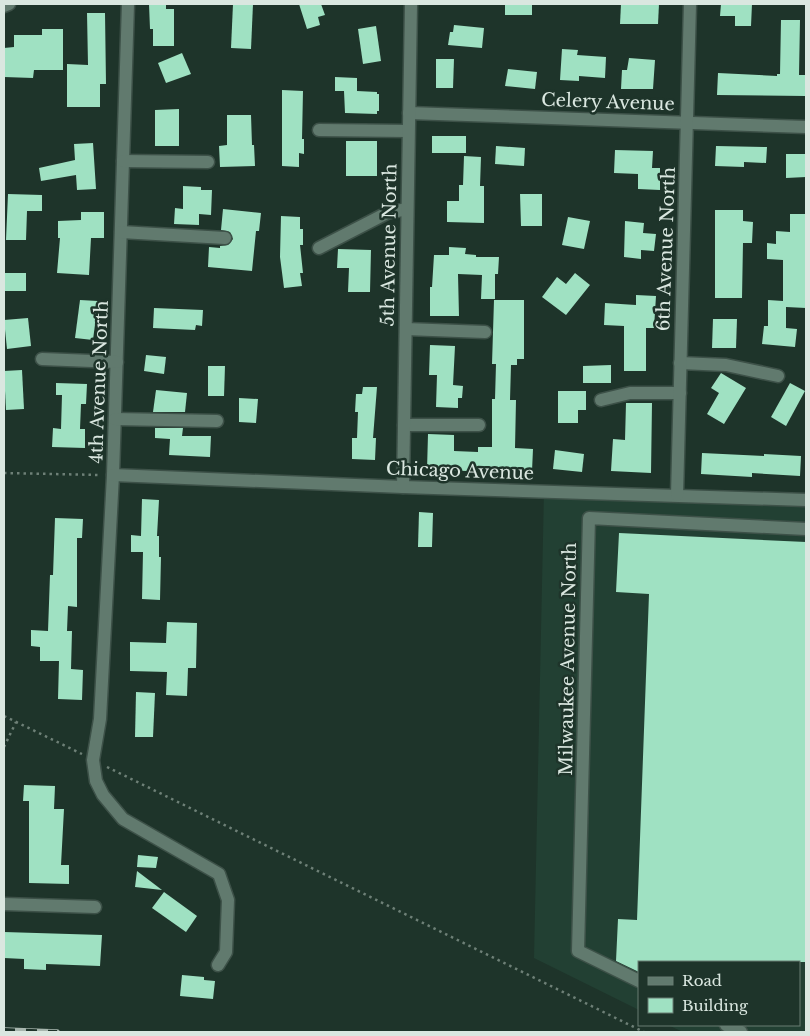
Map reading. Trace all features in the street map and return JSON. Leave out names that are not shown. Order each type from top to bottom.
[{"type":"street","points":[[4,6],[9,4]]},
{"type":"street","name":"4th Avenue North","points":[[87,757],[100,719],[113,475],[128,4]]},
{"type":"street","name":"5th Avenue North","points":[[403,487],[411,4]]},
{"type":"street","name":"6th Avenue North","points":[[677,495],[690,4]]},
{"type":"street","name":"Celery Avenue","points":[[408,113],[806,127]]},
{"type":"street","points":[[319,130],[408,131]]},
{"type":"street","points":[[123,161],[208,162]]},
{"type":"street","points":[[319,248],[387,213],[407,208]]},
{"type":"street","points":[[121,232],[225,238]]},
{"type":"street","points":[[406,329],[485,332]]},
{"type":"street","points":[[42,359],[117,362]]},
{"type":"street","points":[[680,363],[726,365],[778,376]]},
{"type":"street","points":[[601,400],[630,393],[680,393]]},
{"type":"street","points":[[115,420],[217,421]]},
{"type":"street","points":[[404,426],[479,425]]},
{"type":"street","name":"Chicago Avenue","points":[[113,475],[403,487],[806,500]]},
{"type":"street","name":"Milwaukee Avenue North","points":[[638,981],[578,951],[589,518],[806,529]]},
{"type":"street","points":[[87,757],[103,795],[123,819],[219,874],[228,900],[226,952],[218,965]]},
{"type":"street","points":[[4,904],[96,907]]},
{"type":"street","points":[[728,1026],[741,1032]]},
{"type":"path","points":[[4,473],[113,475]]},
{"type":"path","points":[[4,716],[87,757]]},
{"type":"path","points":[[4,747],[16,722]]},
{"type":"path","points":[[106,766],[644,1032]]},
{"type":"shaded area","points":[[544,491],[806,501],[806,1032],[683,1032],[670,1026],[800,1026],[800,961],[638,961],[638,1010],[534,958]]},
{"type":"building","points":[[149,4],[166,4],[166,9],[174,9],[174,46],[153,46],[153,29],[150,29]]},
{"type":"building","points":[[233,4],[253,4],[251,49],[231,48]]},
{"type":"building","points":[[299,4],[321,4],[325,15],[318,17],[320,25],[307,29]]},
{"type":"building","points":[[505,4],[532,4],[532,15],[505,15]]},
{"type":"building","points":[[621,4],[659,4],[658,24],[620,24]]},
{"type":"building","points":[[721,4],[752,4],[751,26],[735,26],[735,16],[720,16]]},
{"type":"building","points":[[87,13],[105,13],[106,84],[100,84],[100,107],[67,107],[67,64],[88,65]]},
{"type":"building","points":[[781,20],[800,20],[799,75],[806,75],[806,96],[717,95],[718,73],[777,76],[777,74],[780,74]]},
{"type":"building","points":[[454,25],[484,28],[482,48],[448,45],[450,32],[453,32]]},
{"type":"building","points":[[376,26],[381,61],[363,64],[358,29]]},
{"type":"building","points":[[42,29],[63,29],[63,70],[34,70],[33,78],[4,77],[4,48],[14,47],[14,35],[42,35]]},
{"type":"building","points":[[562,49],[578,50],[577,55],[606,57],[605,78],[579,76],[579,81],[560,80]]},
{"type":"building","points":[[182,53],[191,74],[166,83],[158,63]]},
{"type":"building","points":[[629,58],[655,60],[653,89],[621,89],[622,70],[627,70]]},
{"type":"building","points":[[436,59],[454,59],[453,88],[436,88]]},
{"type":"building","points":[[508,69],[537,72],[535,89],[505,86]]},
{"type":"building","points":[[335,77],[357,78],[357,91],[377,92],[379,94],[379,111],[377,111],[377,114],[345,113],[344,91],[335,91]]},
{"type":"building","points":[[282,90],[303,91],[302,139],[304,139],[304,154],[299,153],[299,167],[282,166]]},
{"type":"building","points":[[179,109],[179,146],[155,146],[155,110]]},
{"type":"building","points":[[227,115],[251,115],[255,166],[220,167],[219,146],[227,145]]},
{"type":"building","points":[[432,136],[466,136],[466,153],[432,153]]},
{"type":"building","points":[[346,141],[377,141],[377,176],[346,176]]},
{"type":"building","points":[[93,143],[96,189],[77,190],[76,175],[41,181],[39,168],[75,160],[74,144]]},
{"type":"building","points":[[496,146],[525,148],[524,166],[495,164]]},
{"type":"building","points":[[716,146],[767,147],[766,163],[744,162],[744,167],[715,166]]},
{"type":"building","points":[[615,150],[653,151],[652,168],[660,168],[660,190],[638,189],[638,174],[614,173]]},
{"type":"building","points":[[786,154],[806,154],[806,177],[786,178]]},
{"type":"building","points":[[464,156],[481,157],[480,186],[484,186],[484,223],[447,222],[447,201],[459,201],[459,185],[463,185]]},
{"type":"building","points":[[183,186],[201,187],[201,190],[212,190],[211,215],[199,214],[199,225],[174,224],[175,208],[183,209]]},
{"type":"building","points":[[8,194],[42,195],[42,211],[27,211],[26,240],[6,240]]},
{"type":"building","points":[[520,194],[542,194],[542,226],[521,226]]},
{"type":"building","points":[[223,209],[261,213],[259,231],[256,231],[252,271],[208,267],[209,247],[220,248],[220,246],[228,245],[233,239],[230,232],[221,230]]},
{"type":"building","points":[[715,210],[743,210],[743,221],[753,222],[752,243],[743,243],[742,298],[715,298]]},
{"type":"building","points":[[81,212],[104,212],[104,238],[91,238],[89,275],[57,273],[60,238],[58,238],[58,221],[81,220]]},
{"type":"building","points":[[790,214],[806,214],[806,308],[786,307],[786,328],[797,329],[795,347],[762,344],[764,326],[768,326],[768,300],[783,301],[783,260],[767,259],[767,243],[776,244],[776,231],[790,232]]},
{"type":"building","points":[[281,216],[300,217],[300,229],[303,229],[303,245],[300,245],[303,273],[300,273],[302,286],[284,288],[280,257]]},
{"type":"building","points":[[568,217],[590,221],[584,249],[562,245]]},
{"type":"building","points":[[625,221],[644,223],[643,233],[656,234],[654,251],[641,250],[641,259],[624,257]]},
{"type":"building","points":[[449,247],[466,248],[465,254],[476,255],[476,257],[499,257],[498,274],[495,274],[495,299],[481,299],[482,275],[458,274],[459,316],[430,316],[430,287],[432,287],[434,255],[449,255]]},
{"type":"building","points":[[338,249],[371,250],[370,292],[348,292],[349,268],[337,268]]},
{"type":"building","points":[[4,273],[26,273],[26,291],[4,291]]},
{"type":"building","points":[[575,273],[590,285],[566,315],[542,297],[557,277],[566,284]]},
{"type":"building","points":[[636,295],[656,296],[654,328],[646,328],[646,371],[624,371],[624,326],[604,325],[605,303],[636,305]]},
{"type":"building","points":[[80,300],[98,301],[93,340],[75,338]]},
{"type":"building","points":[[494,300],[524,300],[524,359],[517,359],[517,365],[511,365],[510,400],[516,400],[515,448],[533,449],[532,471],[468,468],[468,471],[427,470],[428,434],[454,435],[454,451],[478,452],[478,447],[492,447],[492,399],[495,399],[496,364],[492,364]]},
{"type":"building","points":[[154,308],[203,310],[202,326],[196,325],[195,330],[153,328]]},
{"type":"building","points":[[28,318],[31,346],[7,349],[4,320]]},
{"type":"building","points":[[713,319],[737,319],[736,348],[712,348]]},
{"type":"building","points":[[430,345],[455,346],[453,385],[463,386],[462,398],[458,398],[458,408],[436,407],[437,375],[429,375]]},
{"type":"building","points":[[146,355],[166,357],[164,374],[144,371]]},
{"type":"building","points":[[611,365],[611,383],[583,383],[583,366]]},
{"type":"building","points":[[208,366],[225,366],[224,396],[208,396]]},
{"type":"building","points":[[22,370],[24,409],[6,410],[4,371]]},
{"type":"building","points":[[721,373],[746,388],[724,424],[707,414],[719,393],[711,388]]},
{"type":"building","points":[[56,383],[87,384],[86,404],[81,404],[80,429],[85,429],[85,448],[52,447],[53,428],[61,429],[62,395],[56,395]]},
{"type":"building","points":[[790,383],[805,391],[786,426],[771,417]]},
{"type":"building","points":[[363,387],[377,387],[373,438],[376,438],[375,460],[352,459],[352,438],[357,438],[358,412],[355,412],[356,394],[362,394]]},
{"type":"building","points":[[156,390],[187,393],[185,412],[153,412]]},
{"type":"building","points":[[558,391],[586,391],[586,410],[578,410],[578,423],[558,423]]},
{"type":"building","points":[[239,398],[258,399],[256,423],[239,422]]},
{"type":"building","points":[[626,403],[652,403],[651,473],[611,471],[613,439],[625,440]]},
{"type":"building","points":[[155,428],[183,428],[182,436],[211,436],[210,457],[169,455],[170,439],[155,438]]},
{"type":"building","points":[[555,450],[584,454],[582,472],[553,469]]},
{"type":"building","points":[[702,453],[801,456],[800,476],[752,473],[752,477],[701,474]]},
{"type":"building","points":[[142,499],[159,500],[157,536],[159,536],[159,557],[161,557],[160,600],[142,599],[143,552],[131,552],[131,535],[141,536]]},
{"type":"building","points":[[419,512],[433,513],[432,547],[418,547]]},
{"type":"building","points":[[55,518],[83,519],[82,538],[77,538],[77,607],[68,606],[67,631],[72,631],[71,669],[83,670],[82,700],[58,699],[59,661],[40,661],[40,647],[31,646],[31,630],[48,631],[50,575],[53,575]]},
{"type":"building","points":[[619,533],[806,542],[806,962],[638,961],[638,972],[616,961],[618,919],[637,920],[649,594],[616,592]]},
{"type":"building","points":[[167,622],[197,623],[196,668],[188,668],[187,696],[166,695],[167,672],[130,671],[130,642],[166,643]]},
{"type":"building","points":[[136,692],[155,693],[153,737],[135,737]]},
{"type":"building","points":[[24,785],[55,786],[54,809],[64,809],[61,865],[69,865],[69,884],[29,883],[29,801],[23,801]]},
{"type":"building","points":[[138,855],[158,857],[156,868],[137,867]]},
{"type":"building","points":[[137,871],[162,890],[135,887]]},
{"type":"building","points":[[164,892],[197,916],[186,932],[152,908]]},
{"type":"building","points":[[4,932],[102,935],[100,966],[46,964],[46,970],[24,969],[24,959],[4,958]]},
{"type":"building","points":[[182,975],[204,977],[204,980],[215,981],[213,999],[180,996]]},
{"type":"railway","points":[[4,1030],[57,1032]]}]
